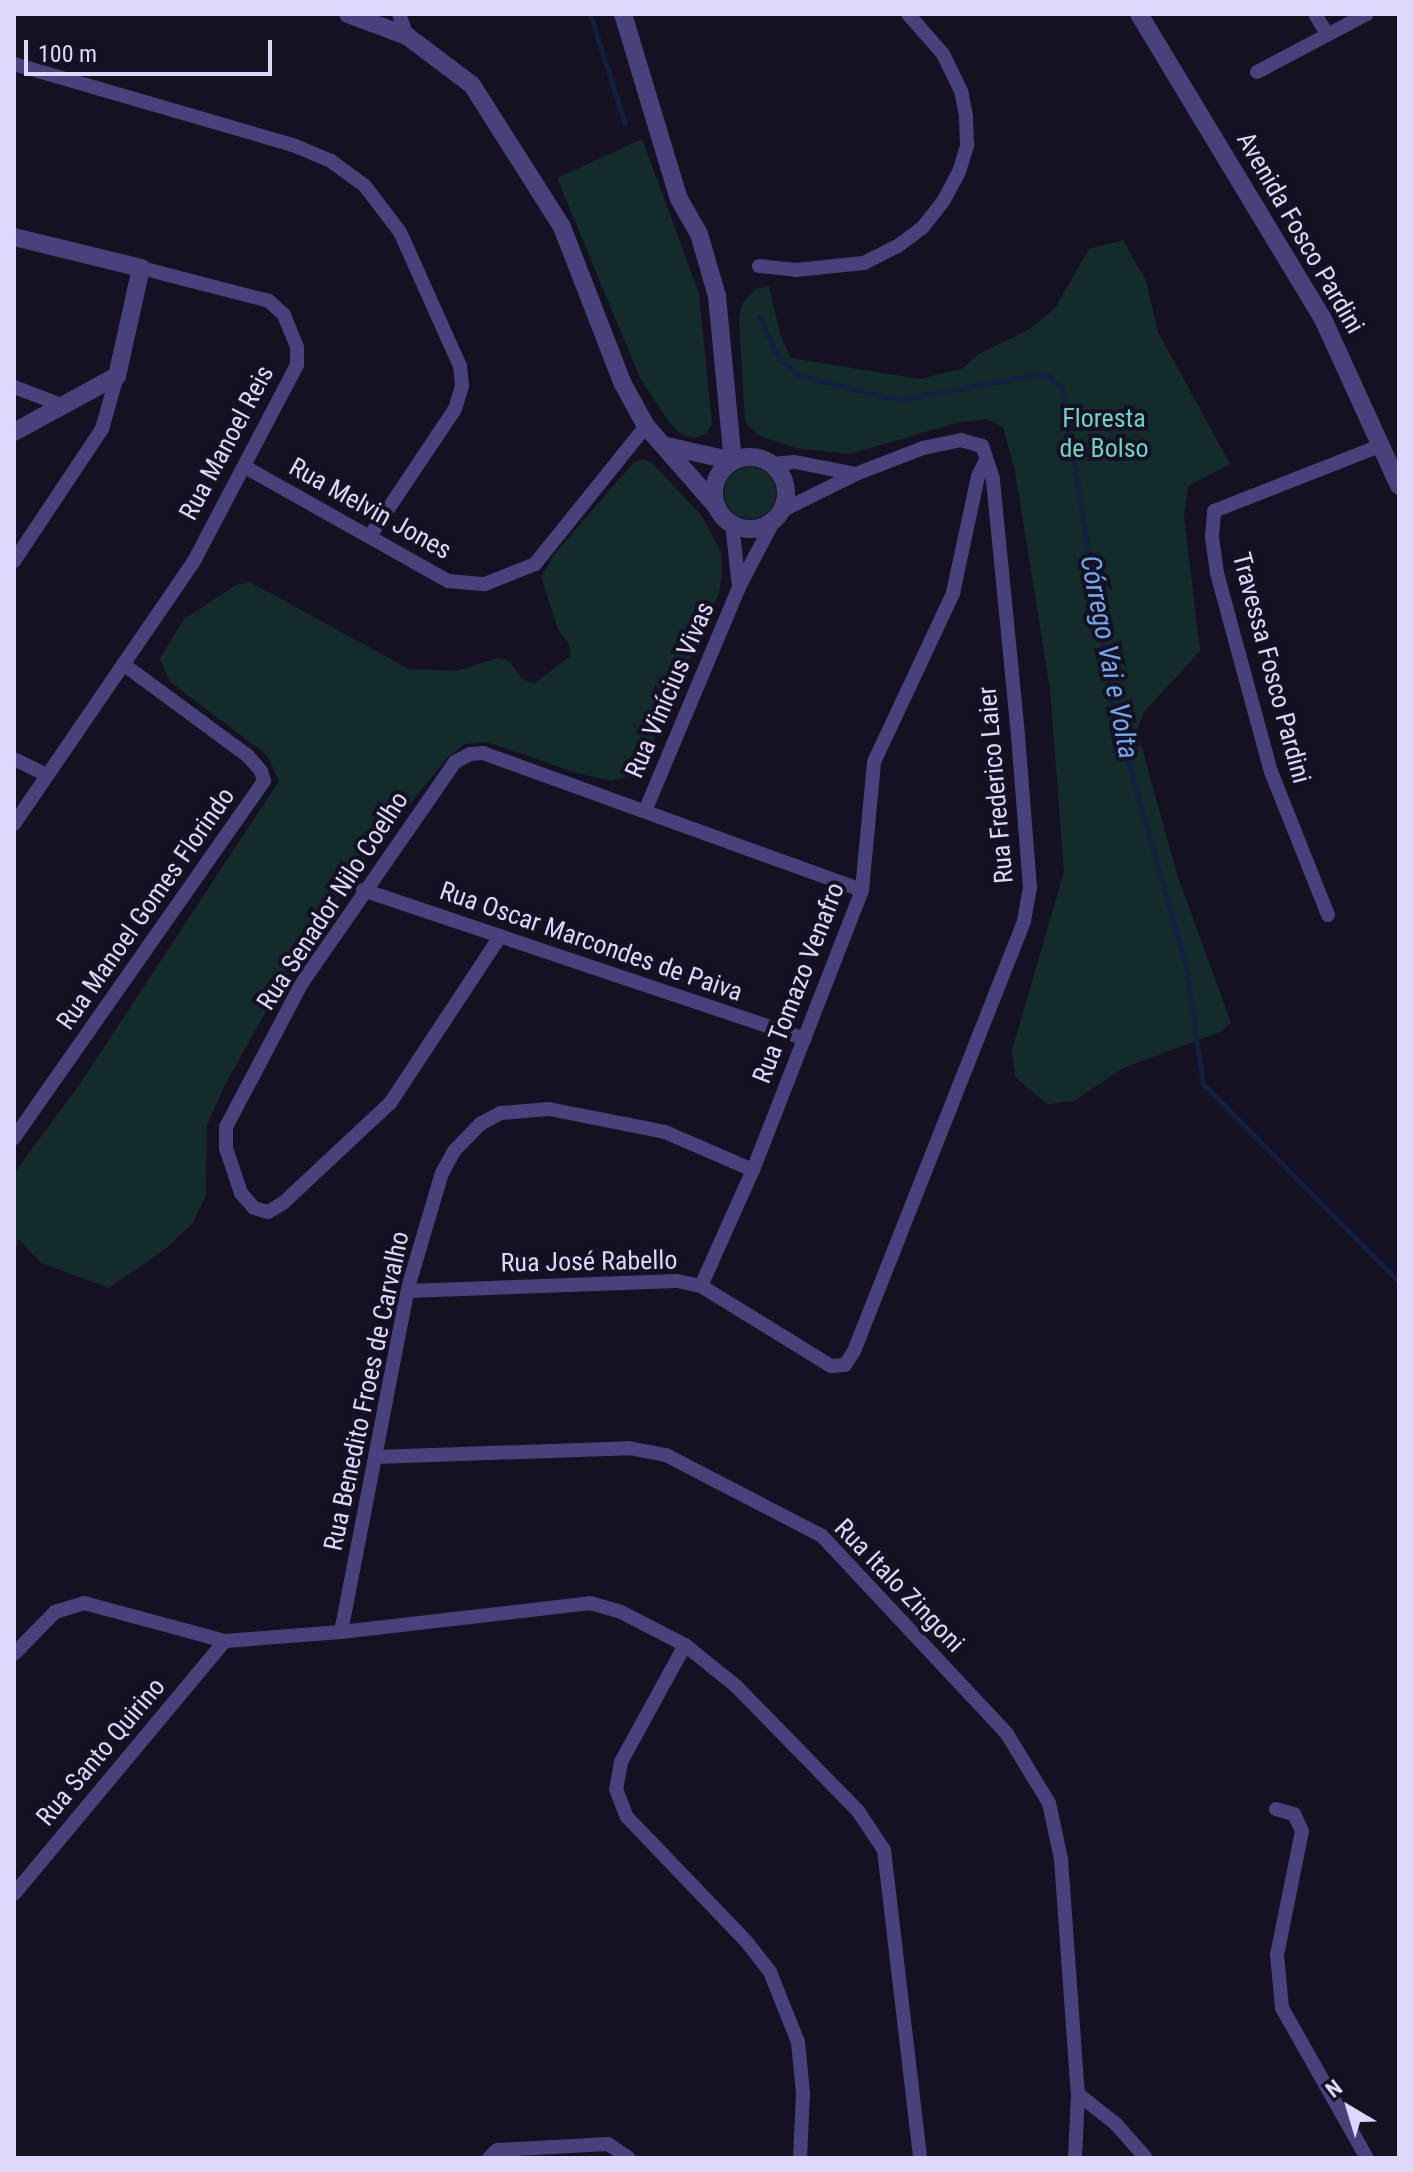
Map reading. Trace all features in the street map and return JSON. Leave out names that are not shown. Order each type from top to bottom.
[{"type":"street","points":[[348,14],[407,36],[472,85],[562,227],[623,384],[646,426],[667,446],[732,524],[753,528],[856,474],[923,448],[961,440],[982,446],[985,462]]},
{"type":"street","points":[[399,14],[407,36]]},
{"type":"street","points":[[623,14],[679,199],[699,234],[717,296],[731,427],[742,459]]},
{"type":"street","points":[[759,266],[796,270],[864,263],[898,246],[923,227],[944,200],[959,172],[967,145],[966,116],[961,91],[943,54],[908,14]]},
{"type":"street","name":"Avenida Fosco Pardini","points":[[1139,14],[1323,319],[1399,486]]},
{"type":"street","points":[[1315,14],[1327,34]]},
{"type":"street","points":[[1257,72],[1367,14]]},
{"type":"street","points":[[14,64],[293,145],[331,161],[365,186],[400,232],[460,366],[462,386],[455,409],[370,536]]},
{"type":"street","name":"Rua Manoel Reis","points":[[14,237],[269,301],[284,315],[297,347],[297,365],[193,563],[14,824]]},
{"type":"street","points":[[14,561],[102,429],[141,268]]},
{"type":"street","points":[[14,432],[117,376]]},
{"type":"street","points":[[14,387],[64,406]]},
{"type":"street","name":"Rua Melvin Jones","points":[[245,467],[448,581],[485,584],[535,564],[646,426]]},
{"type":"street","name":"Travessa Fosco Pardini","points":[[1328,915],[1271,772],[1217,573],[1212,536],[1214,511],[1382,445]]},
{"type":"street","points":[[667,446],[772,464],[795,462],[856,474]]},
{"type":"street","points":[[717,507],[715,486],[724,468],[742,459]]},
{"type":"street","name":"Rua Frederico Laier","points":[[845,1365],[860,1337],[1024,921],[1030,888],[993,479],[985,462]]},
{"type":"street","name":"Rua Tomazo Venafro","points":[[701,1286],[753,1170],[862,890],[874,762],[953,593],[978,476],[985,462]]},
{"type":"street","points":[[772,464],[779,471],[786,491],[777,515]]},
{"type":"street","name":"Rua Vinícius Vivas","points":[[645,811],[739,587],[777,515]]},
{"type":"street","name":"Rua Vinícius Vivas","points":[[732,524],[739,587]]},
{"type":"street","name":"Rua Manoel Gomes Florindo","points":[[14,1138],[264,781],[261,771],[248,756],[123,664]]},
{"type":"street","name":"Rua Senador Nilo Coelho","points":[[499,938],[390,1103],[283,1203],[268,1212],[254,1208],[241,1193],[226,1148],[226,1127],[302,983],[363,890],[455,762],[470,754],[483,753],[862,890]]},
{"type":"street","points":[[14,759],[47,775]]},
{"type":"street","name":"Rua Oscar Marcondes de Paiva","points":[[363,890],[805,1039]]},
{"type":"street","name":"Rua Benedito Froes de Carvalho","points":[[341,1632],[407,1291],[442,1173],[455,1150],[480,1124],[501,1113],[549,1109],[665,1132],[753,1170]]},
{"type":"street","name":"Rua José Rabello","points":[[407,1291],[677,1281],[701,1286],[831,1366],[845,1365]]},
{"type":"street","name":"Rua Italo Zingoni","points":[[376,1457],[629,1448],[666,1455],[822,1536],[1007,1734],[1049,1803],[1061,1859],[1078,2094],[1075,2158]]},
{"type":"street","points":[[14,1654],[55,1612],[84,1603],[225,1641],[341,1632],[590,1603],[621,1612],[685,1645],[736,1686],[847,1800],[884,1850],[920,2158]]},
{"type":"street","name":"Rua Santo Quirino","points":[[14,1894],[225,1641]]},
{"type":"street","points":[[685,1645],[621,1762],[616,1789],[627,1817],[746,1941],[770,1972],[798,2042],[803,2093],[800,2158]]},
{"type":"street","points":[[1276,1809],[1294,1814],[1302,1831],[1277,1955],[1282,2008],[1367,2158]]},
{"type":"street","points":[[1078,2094],[1116,2124],[1146,2158]]},
{"type":"street","points":[[489,2158],[497,2150],[608,2144],[629,2158]]},
{"type":"green space","points":[[642,139],[699,293],[712,423],[706,434],[695,438],[682,435],[669,422],[640,378],[557,178]]},
{"type":"green space","name":"Floresta de Bolso","points":[[1123,240],[1146,281],[1158,332],[1230,464],[1188,486],[1184,516],[1200,651],[1144,712],[1137,730],[1177,874],[1231,1023],[1220,1032],[1123,1068],[1074,1101],[1047,1104],[1015,1077],[1012,1050],[1064,872],[1050,689],[1015,471],[1003,427],[986,419],[956,423],[850,454],[795,448],[758,435],[745,422],[739,317],[742,304],[755,289],[769,286],[780,334],[791,358],[919,379],[962,369],[979,354],[1030,329],[1055,308],[1089,249]]},
{"type":"green space","points":[[643,459],[652,463],[702,516],[721,552],[722,573],[719,593],[646,757],[630,776],[611,781],[570,771],[488,742],[465,744],[447,758],[362,864],[275,995],[224,1087],[207,1125],[206,1195],[193,1223],[168,1247],[109,1288],[41,1263],[19,1239],[14,1254],[14,1173],[79,1085],[279,781],[267,755],[170,682],[160,659],[184,619],[236,585],[250,582],[409,669],[456,671],[498,658],[509,661],[522,679],[534,684],[570,656],[569,644],[558,629],[541,577],[556,552],[634,462]]},
{"type":"green space","points":[[750,467],[769,474],[776,493],[769,512],[750,519],[731,512],[724,493],[731,474]]},
{"type":"waterway","points":[[590,14],[625,124]]},
{"type":"waterway","name":"Córrego Vai e Volta","points":[[759,316],[779,359],[799,375],[897,400],[1029,376],[1048,376],[1062,387],[1114,712],[1186,966],[1203,1084],[1399,1282]]}]
